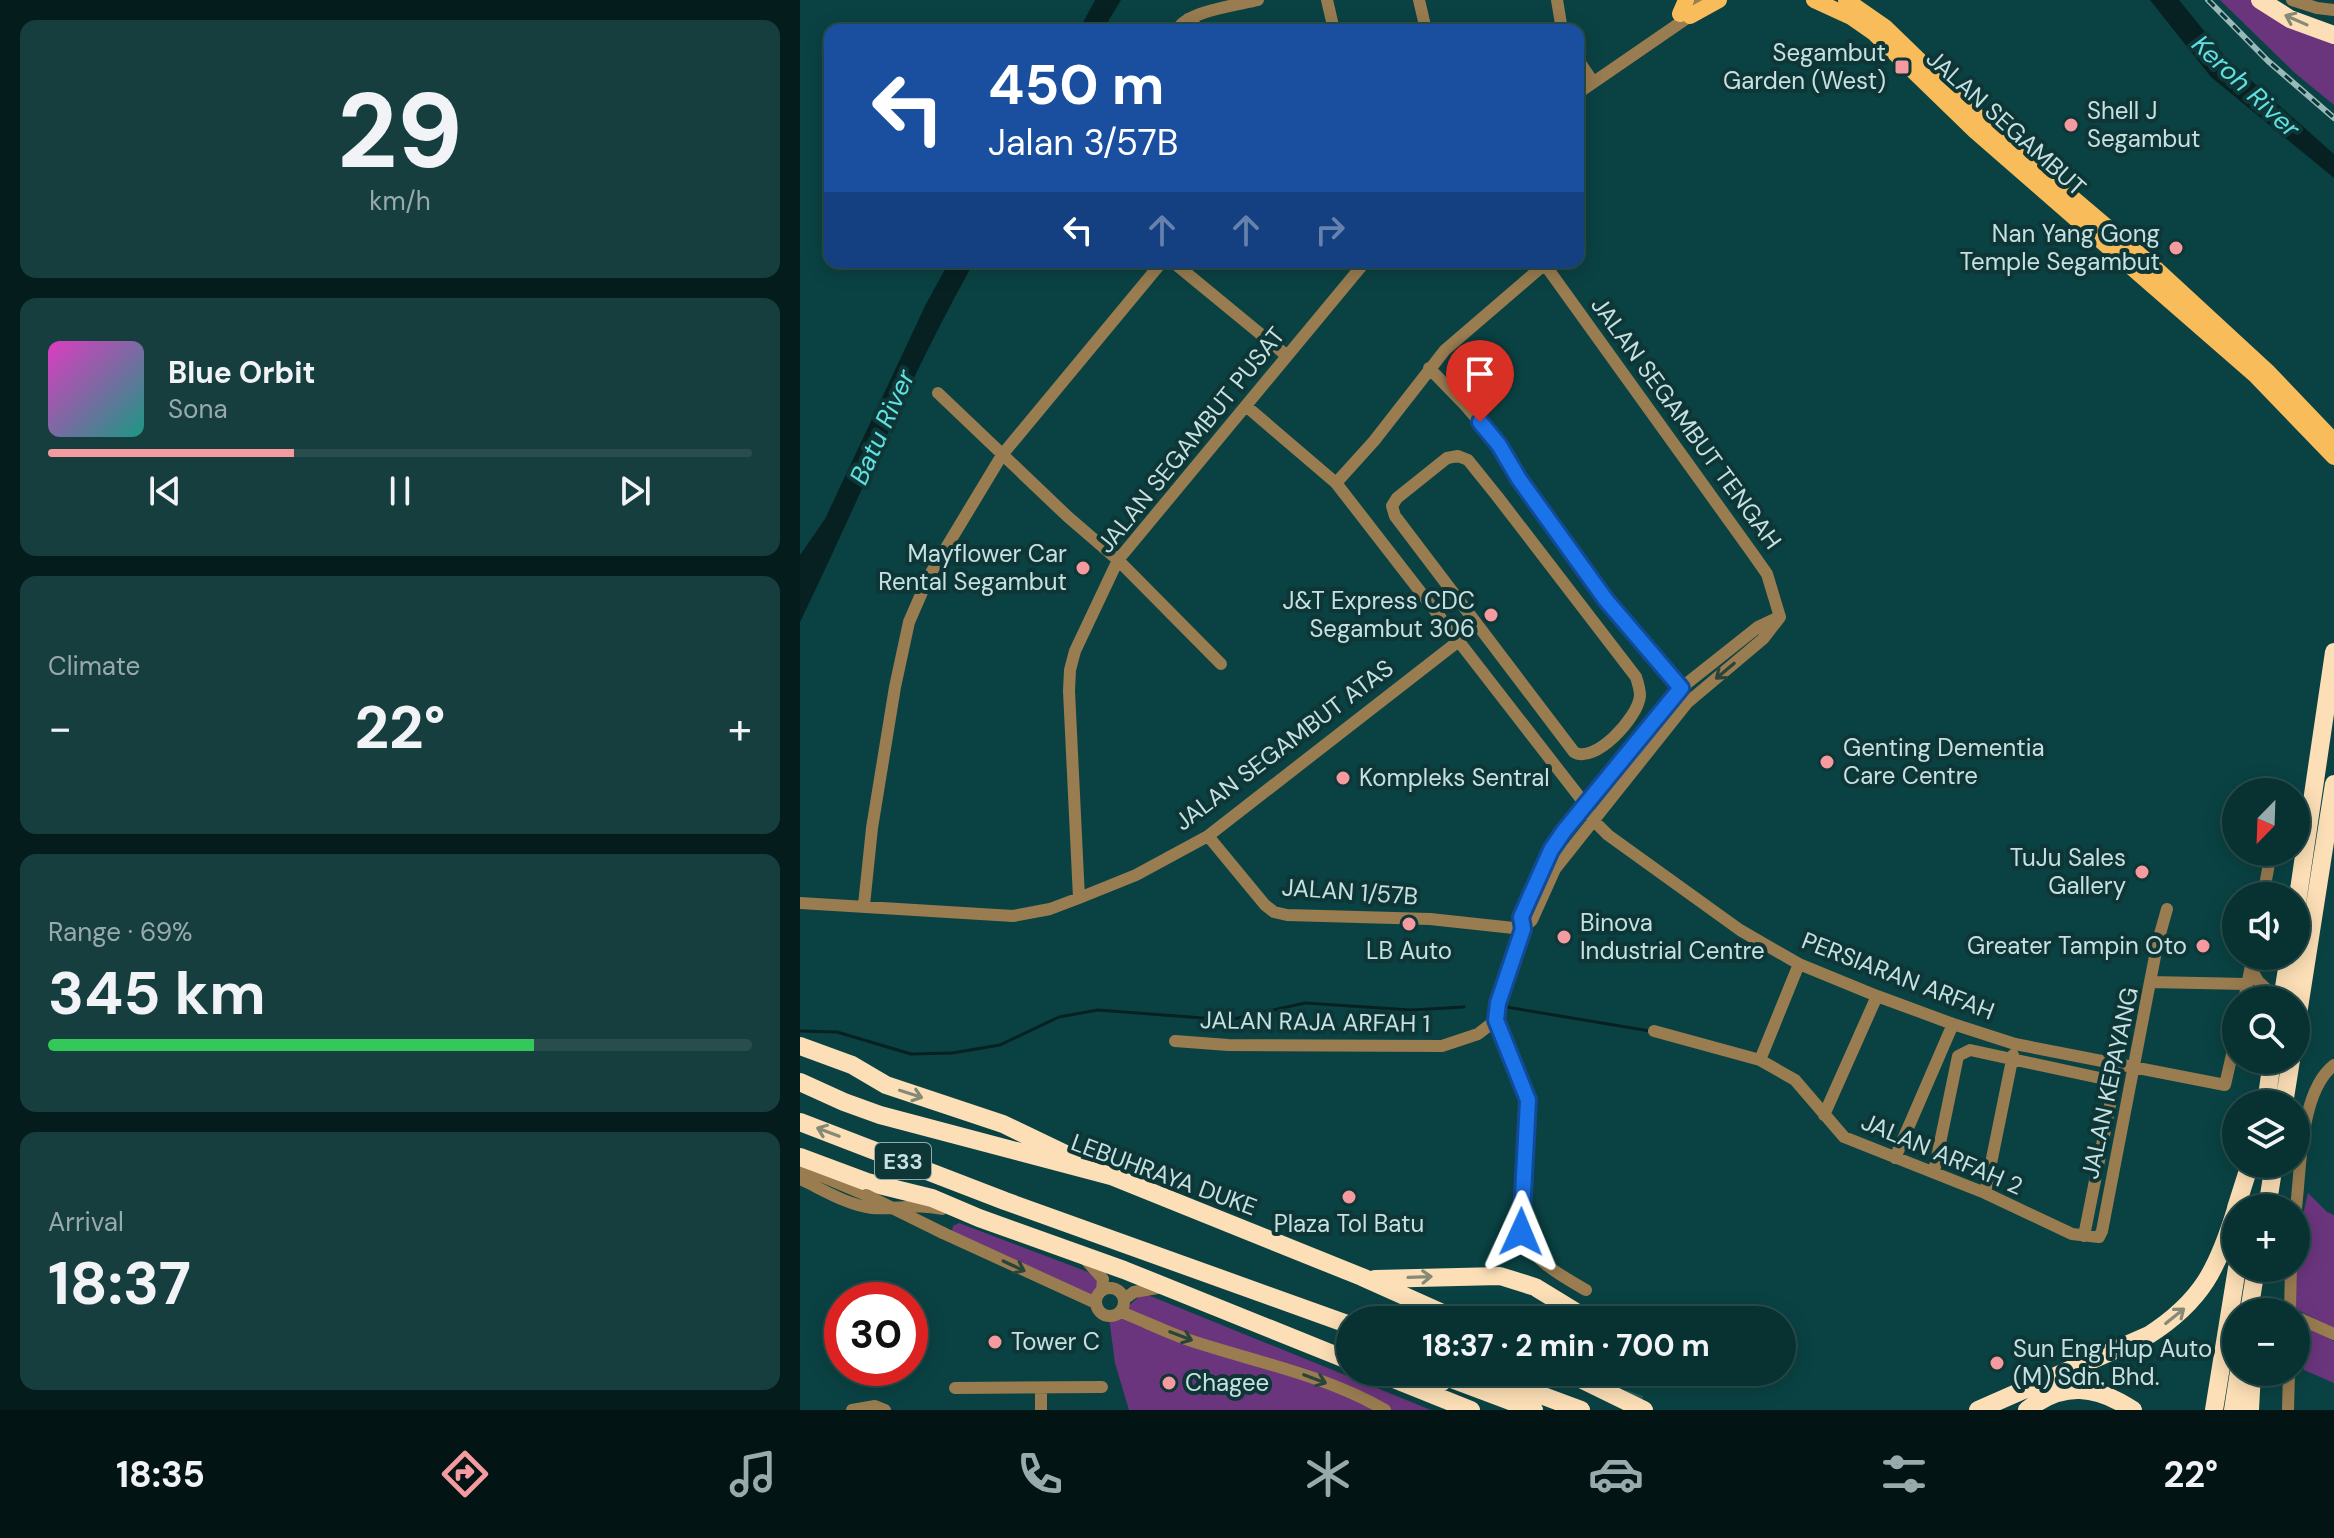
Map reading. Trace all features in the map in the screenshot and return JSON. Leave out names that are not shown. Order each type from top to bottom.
[{"type":"highway","points":[[2260,0],[2290,19],[2334,35]]},
{"type":"highway","points":[[2310,789],[2334,652]]},
{"type":"highway","points":[[2302,986],[2334,784]]},
{"type":"highway","points":[[800,1046],[852,1065],[886,1085],[1003,1124],[1111,1176]]},
{"type":"highway","name":"LEBUHRAYA DUKE","points":[[800,1082],[880,1115],[1111,1176],[1427,1306]]},
{"type":"highway","name":"E33","points":[[800,1122],[1005,1201],[1336,1320]]},
{"type":"highway","points":[[800,1155],[857,1172],[922,1181],[1005,1201]]},
{"type":"highway","points":[[800,1155],[867,1182],[932,1198],[1336,1355]]},
{"type":"highway","points":[[1096,1232],[1146,1267],[1166,1287]]},
{"type":"highway","points":[[1978,1410],[2149,1335],[2168,1323],[2198,1295],[2222,1251]]},
{"type":"highway","points":[[1367,1279],[1500,1276],[1535,1287],[1566,1306]]},
{"type":"highway","points":[[1230,1281],[1336,1330]]},
{"type":"highway","points":[[2214,1410],[2235,1282]]},
{"type":"highway","points":[[1286,1335],[1336,1350]]},
{"type":"highway","points":[[1409,1386],[1462,1408]]},
{"type":"highway","points":[[1459,1386],[1491,1395]]},
{"type":"highway","points":[[1468,1386],[1534,1410]]},
{"type":"highway","points":[[1517,1386],[1581,1410]]},
{"type":"highway","points":[[1595,1386],[1644,1410]]},
{"type":"highway","points":[[2233,1410],[2237,1386]]},
{"type":"highway","points":[[2250,1410],[2251,1386]]},
{"type":"highway","points":[[2027,1410],[2049,1396],[2080,1390],[2095,1391],[2133,1410]]},
{"type":"main road","points":[[1684,10],[1719,0]]},
{"type":"main road","name":"JALAN SEGAMBUT","points":[[1814,0],[1851,17],[1874,33],[1985,141],[2255,375],[2334,457]]},
{"type":"main road","name":"JALAN SEGAMBUT","points":[[1847,2],[1885,27],[1981,120],[2153,266],[2269,373],[2334,441]]},
{"type":"street","points":[[1187,24],[1258,0]]},
{"type":"street","points":[[1327,0],[1333,24]]},
{"type":"street","points":[[1419,0],[1425,24]]},
{"type":"street","points":[[1557,0],[1561,24]]},
{"type":"street","points":[[1584,89],[1654,41],[1684,10],[1701,0]]},
{"type":"street","points":[[2292,0],[2332,9]]},
{"type":"street","points":[[2310,0],[2332,9]]},
{"type":"street","points":[[1584,69],[1593,82]]},
{"type":"street","points":[[864,905],[882,769],[909,622],[941,554],[1002,455],[1157,268]]},
{"type":"street","points":[[1180,268],[1286,355]]},
{"type":"street","name":"JALAN SEGAMBUT PUSAT","points":[[1079,898],[1070,670],[1075,651],[1118,560],[1360,268]]},
{"type":"street","points":[[1336,483],[1458,337],[1538,268]]},
{"type":"street","name":"JALAN SEGAMBUT TENGAH","points":[[1548,268],[1767,574],[1780,617]]},
{"type":"street","points":[[1429,368],[1495,440],[1519,479],[1606,600],[1681,688]]},
{"type":"street","points":[[938,393],[1118,560],[1221,664]]},
{"type":"street","points":[[1246,406],[1336,483],[1495,685],[1585,804],[1593,820]]},
{"type":"street","points":[[1458,456],[1468,460],[1636,677],[1640,697],[1621,730],[1589,756],[1574,752],[1421,552],[1395,516],[1392,506],[1397,498],[1447,458],[1458,456]]},
{"type":"street","points":[[1497,496],[1519,479]]},
{"type":"street","points":[[1402,566],[1421,552]]},
{"type":"street","points":[[1589,614],[1606,600]]},
{"type":"street","points":[[1450,627],[1468,613]]},
{"type":"street","points":[[1523,929],[1521,917],[1543,866],[1585,804],[1681,688],[1758,627],[1780,617]]},
{"type":"street","points":[[1586,1290],[1537,1257],[1526,1245],[1521,1232],[1528,1100],[1496,1020],[1498,1003],[1523,929],[1532,920],[1555,869],[1687,703],[1763,639],[1780,617]]},
{"type":"street","name":"JALAN SEGAMBUT ATAS","points":[[800,903],[1013,916],[1050,909],[1079,898],[1136,875],[1208,836],[1460,640]]},
{"type":"street","points":[[1495,685],[1513,670]]},
{"type":"street","name":"PERSIARAN ARFAH","points":[[1593,820],[1608,835],[1740,930],[1799,964],[1877,996],[2015,1044],[2225,1085],[2228,1074]]},
{"type":"street","name":"JALAN 1/57B","points":[[1208,836],[1274,912],[1287,915],[1430,919],[1523,929]]},
{"type":"street","points":[[2150,982],[2167,909]]},
{"type":"street","points":[[1760,1060],[1799,964]]},
{"type":"street","points":[[2247,984],[2250,970]]},
{"type":"street","name":"JALAN KEPAYANG","points":[[2099,1237],[2150,982],[2247,984]]},
{"type":"street","points":[[1824,1115],[1877,996]]},
{"type":"street","name":"JALAN RAJA ARFAH 1","points":[[1175,1041],[1228,1045],[1442,1046],[1478,1034],[1496,1020]]},
{"type":"street","points":[[1895,1158],[1953,1024]]},
{"type":"street","name":"JALAN ARFAH 2","points":[[1654,1031],[1760,1060],[1795,1080],[1844,1137],[1985,1193],[2072,1234],[2099,1237]]},
{"type":"street","points":[[1985,1193],[2015,1044]]},
{"type":"street","points":[[1934,1172],[1958,1056],[1970,1050],[2100,1078],[2110,1087],[2112,1095],[2084,1236]]},
{"type":"street","points":[[2298,1194],[2312,1094],[2323,1074],[2334,1065]]},
{"type":"street","points":[[800,1167],[1096,1303],[1103,1315],[1113,1316],[1134,1292],[1166,1287]]},
{"type":"street","points":[[800,1179],[858,1205],[874,1208],[928,1206],[979,1218]]},
{"type":"street","points":[[1077,1253],[1103,1279],[1096,1303]]},
{"type":"street","points":[[1102,1290],[1115,1289],[1122,1305],[1188,1340],[1288,1369],[1370,1401],[1385,1410]]},
{"type":"street","points":[[2310,1323],[2334,1334]]},
{"type":"street","points":[[2288,1410],[2289,1386]]},
{"type":"street","points":[[955,1388],[1102,1387]]},
{"type":"street","points":[[1041,1388],[1041,1410]]},
{"type":"street","points":[[852,1410],[875,1406],[885,1410]]},
{"type":"shaded area","points":[[2220,0],[2251,0],[2334,41],[2334,105],[2295,73]]},
{"type":"shaded area","points":[[2310,1195],[2334,1215],[2334,1329],[2310,1316],[2310,1298],[2296,1298],[2296,1282],[2310,1282]]},
{"type":"shaded area","points":[[959,1223],[1096,1275],[1098,1289],[1094,1296],[952,1232],[953,1226]]},
{"type":"shaded area","points":[[1143,1293],[1336,1371],[1336,1386],[1372,1386],[1431,1410],[1129,1410],[1115,1363],[1109,1318],[1122,1312]]},
{"type":"shaded area","points":[[2310,1329],[2334,1341],[2334,1383],[2310,1373]]},
{"type":"water","points":[[1095,0],[1121,0],[1107,24],[1082,24]]},
{"type":"water","name":"Keroh River","points":[[2150,0],[2179,0],[2227,59],[2334,154],[2334,178],[2211,77]]},
{"type":"water","name":"Batu River","points":[[946,268],[971,268],[906,395],[800,622],[800,555],[825,519]]},
{"type":"waterway","points":[[800,1031],[837,1032],[911,1054],[952,1053],[1000,1045],[1059,1017],[1098,1010],[1229,1020],[1305,1003],[1411,1010],[1464,1007]]},
{"type":"waterway","points":[[1506,1007],[1650,1031]]},
{"type":"tunnel","points":[[1629,1410],[1637,1386]]},
{"type":"railway","points":[[2208,0],[2268,61],[2334,118]]},
{"type":"place","name":"Segambut Garden (West)","points":[[1902,67]]},
{"type":"place","name":"Shell J Segambut","points":[[2071,125]]},
{"type":"place","name":"Nan Yang Gong Temple Segambut","points":[[2176,248]]},
{"type":"place","name":"Mayflower Car Rental Segambut","points":[[1083,568]]},
{"type":"place","name":"J&T Express CDC Segambut 306","points":[[1491,615]]},
{"type":"place","name":"Genting Dementia Care Centre","points":[[1827,762]]},
{"type":"place","name":"Kompleks Sentral","points":[[1343,778]]},
{"type":"place","name":"TuJu Sales Gallery","points":[[2142,872]]},
{"type":"place","name":"LB Auto","points":[[1409,924]]},
{"type":"place","name":"Binova Industrial Centre","points":[[1564,937]]},
{"type":"place","name":"Greater Tampin Oto","points":[[2203,946]]},
{"type":"place","name":"Plaza Tol Batu","points":[[1349,1197]]},
{"type":"place","name":"Tower C","points":[[995,1342]]},
{"type":"place","name":"Sun Eng Hup Auto (M) Sdn. Bhd.","points":[[1997,1363]]},
{"type":"place","name":"Chagee","points":[[1169,1383]]},
{"type":"route","points":[[1480,422],[1606,600],[1681,688],[1564,831],[1543,866],[1521,917],[1523,929],[1498,1003],[1496,1020],[1528,1100],[1521,1232]]}]
